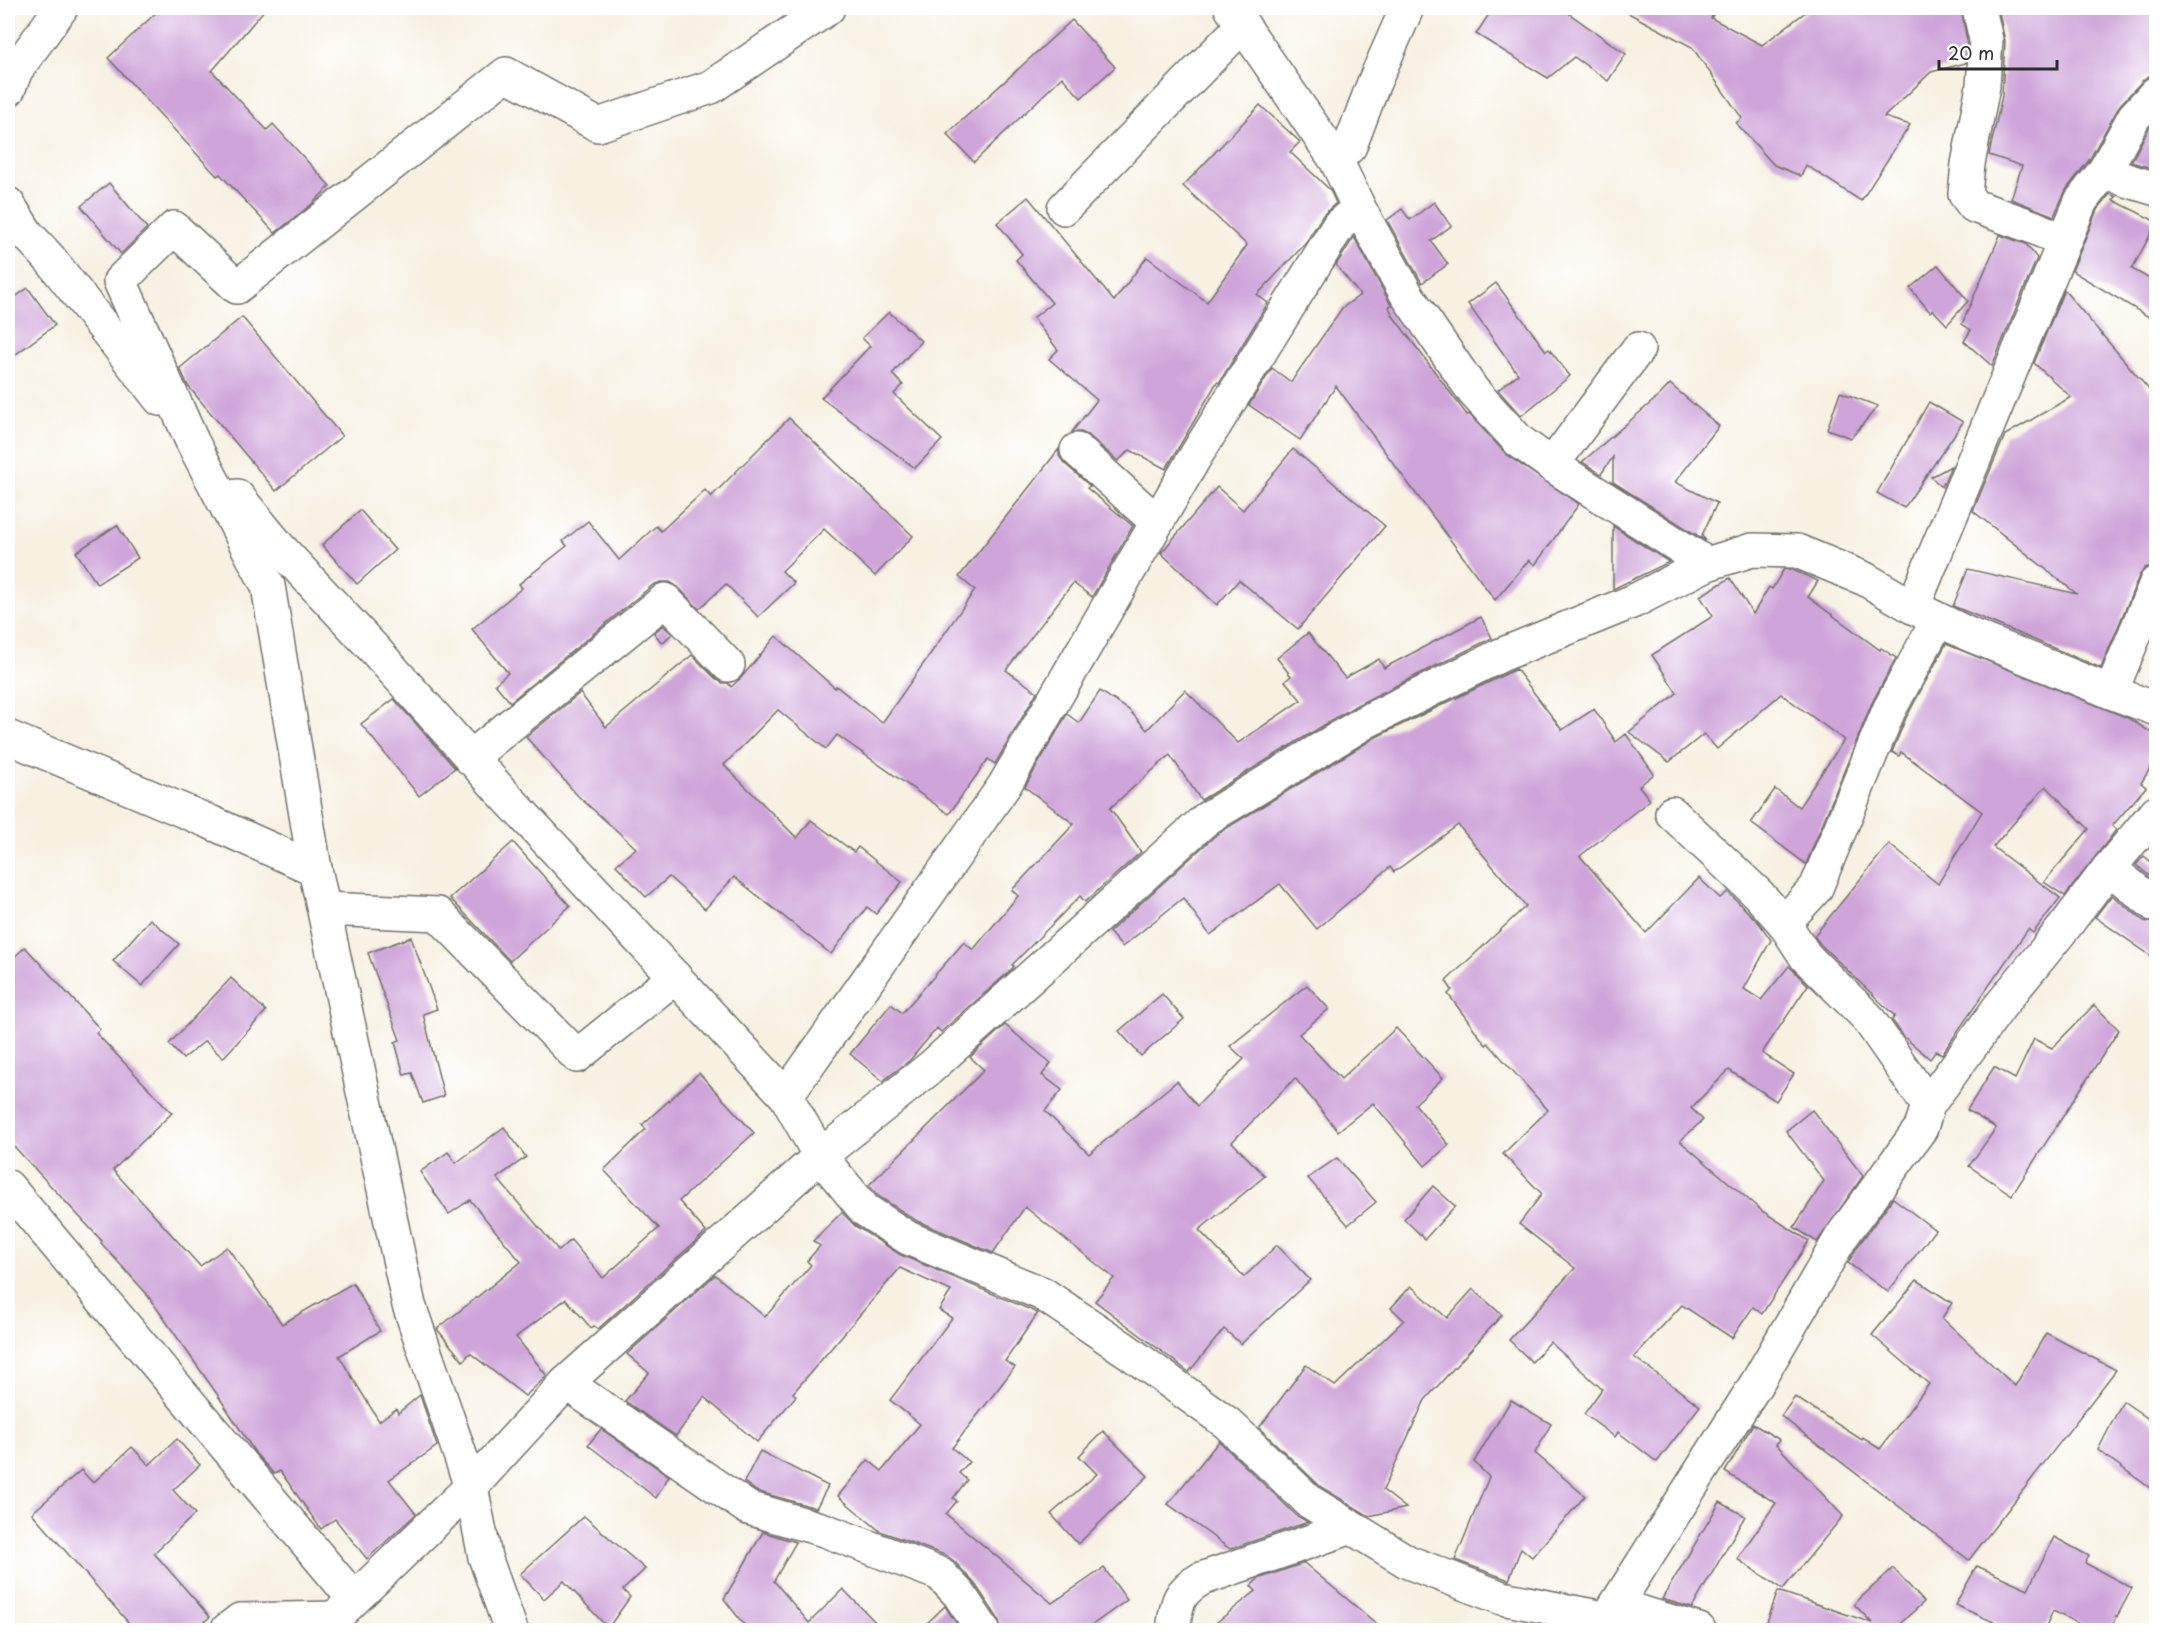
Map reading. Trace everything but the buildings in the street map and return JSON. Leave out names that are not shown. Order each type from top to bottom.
[{"type":"street","points":[[8,90],[16,70],[61,8]]},
{"type":"street","points":[[511,1630],[485,1557],[471,1488],[409,1305],[315,869],[268,586],[192,441],[120,281],[174,228],[237,287],[506,74],[598,125],[711,87],[828,8]]},
{"type":"street","points":[[1336,160],[1350,146],[1373,85],[1407,8]]},
{"type":"street","points":[[1979,8],[1986,40],[1983,86],[1968,164],[1965,194],[1974,206],[2033,226],[2064,241]]},
{"type":"street","points":[[1064,208],[1237,16],[1336,160],[1359,208],[1407,295],[1473,391],[1519,441],[1552,465],[1707,564]]},
{"type":"street","points":[[1784,923],[1816,888],[1889,710],[2081,201],[2105,170],[2134,117],[2157,93]]},
{"type":"street","points":[[2105,170],[2123,179],[2157,189]]},
{"type":"street","points":[[8,208],[279,547],[375,650],[470,758],[786,1096],[820,1156],[866,1210],[908,1238],[1043,1294],[1227,1423],[1310,1502],[1408,1563],[1502,1598],[1608,1618],[1700,1630]]},
{"type":"street","points":[[786,1096],[1004,786],[1157,522],[1339,225],[1359,208]]},
{"type":"street","points":[[1552,465],[1638,349]]},
{"type":"street","points":[[1077,450],[1157,522]]},
{"type":"street","points":[[227,1630],[240,1620],[337,1616],[471,1488],[566,1383],[820,1156],[930,1068],[1206,819],[1367,722],[1501,655],[1634,601],[1707,564],[1752,550],[1797,551],[1865,579],[1926,614],[1968,634],[2111,692],[2157,708]]},
{"type":"street","points":[[2111,692],[2157,583]]},
{"type":"street","points":[[470,758],[665,600],[728,665]]},
{"type":"street","points":[[8,737],[315,869]]},
{"type":"street","points":[[1672,813],[1758,894],[1784,923],[1806,957],[1867,1017],[1928,1106]]},
{"type":"street","points":[[1608,1618],[1758,1381],[1842,1236],[1921,1128],[1928,1106],[2000,1005],[2066,925],[2109,868],[2157,813]]},
{"type":"street","points":[[2109,868],[2157,906]]},
{"type":"street","points":[[325,909],[438,915],[577,1056],[675,977]]},
{"type":"street","points":[[8,1187],[337,1616]]},
{"type":"street","points":[[566,1383],[748,1508],[824,1530],[940,1574],[959,1594],[983,1630]]},
{"type":"street","points":[[1173,1630],[1177,1600],[1189,1586],[1201,1579],[1352,1527]]}]
